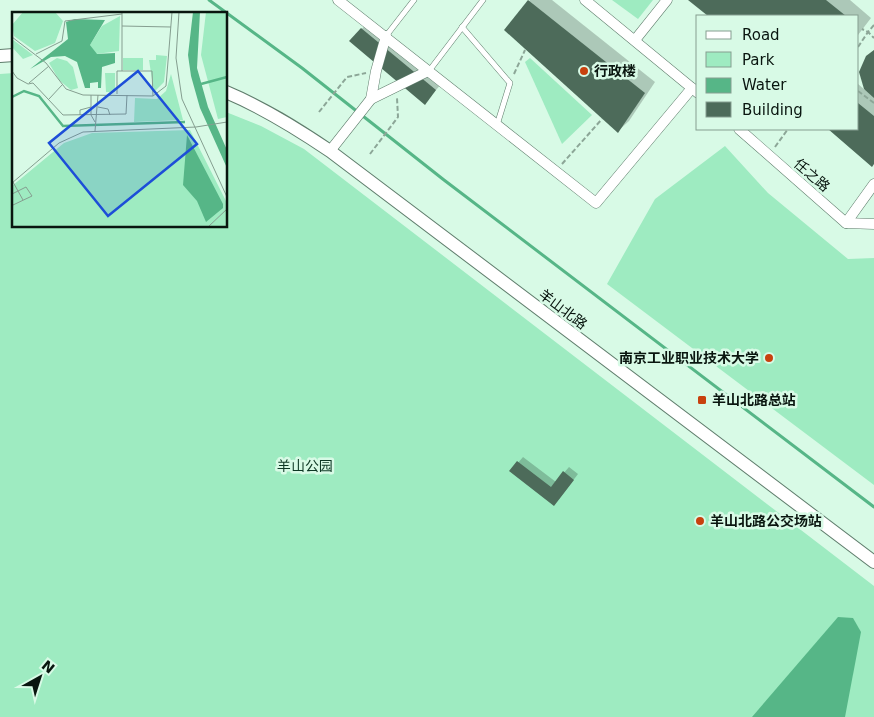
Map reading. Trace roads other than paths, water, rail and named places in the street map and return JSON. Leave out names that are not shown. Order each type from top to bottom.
[{"type":"street","points":[[338,0],[596,203],[695,91],[584,0]]},
{"type":"street","points":[[635,40],[667,0]]},
{"type":"street","points":[[371,99],[376,71],[386,36]]},
{"type":"street","points":[[330,150],[371,99],[428,71]]},
{"type":"street","name":"羊山北路","points":[[228,93],[286,122],[330,150],[874,562]]},
{"type":"street","name":"任之路","points":[[739,130],[846,223]]},
{"type":"street","points":[[846,223],[874,184]]},
{"type":"street","points":[[846,223],[874,224]]},
{"type":"lane","points":[[386,36],[414,0]]},
{"type":"lane","points":[[428,71],[483,0]]},
{"type":"lane","points":[[462,27],[510,83],[497,126]]},
{"type":"water","points":[[838,617],[853,618],[861,632],[845,717],[752,717]]},
{"type":"waterway","points":[[209,0],[225,12]]},
{"type":"waterway","points":[[228,14],[302,68],[444,180],[874,507]]},
{"type":"place","name":"行政楼","points":[[584,71]]},
{"type":"place","name":"南京工业职业技术大学","points":[[769,358]]},
{"type":"place","name":"羊山北路总站","points":[[702,400]]},
{"type":"place","name":"羊山北路公交场站","points":[[700,521]]},
{"type":"park label","name":"羊山公园","points":[[305,466]]}]
